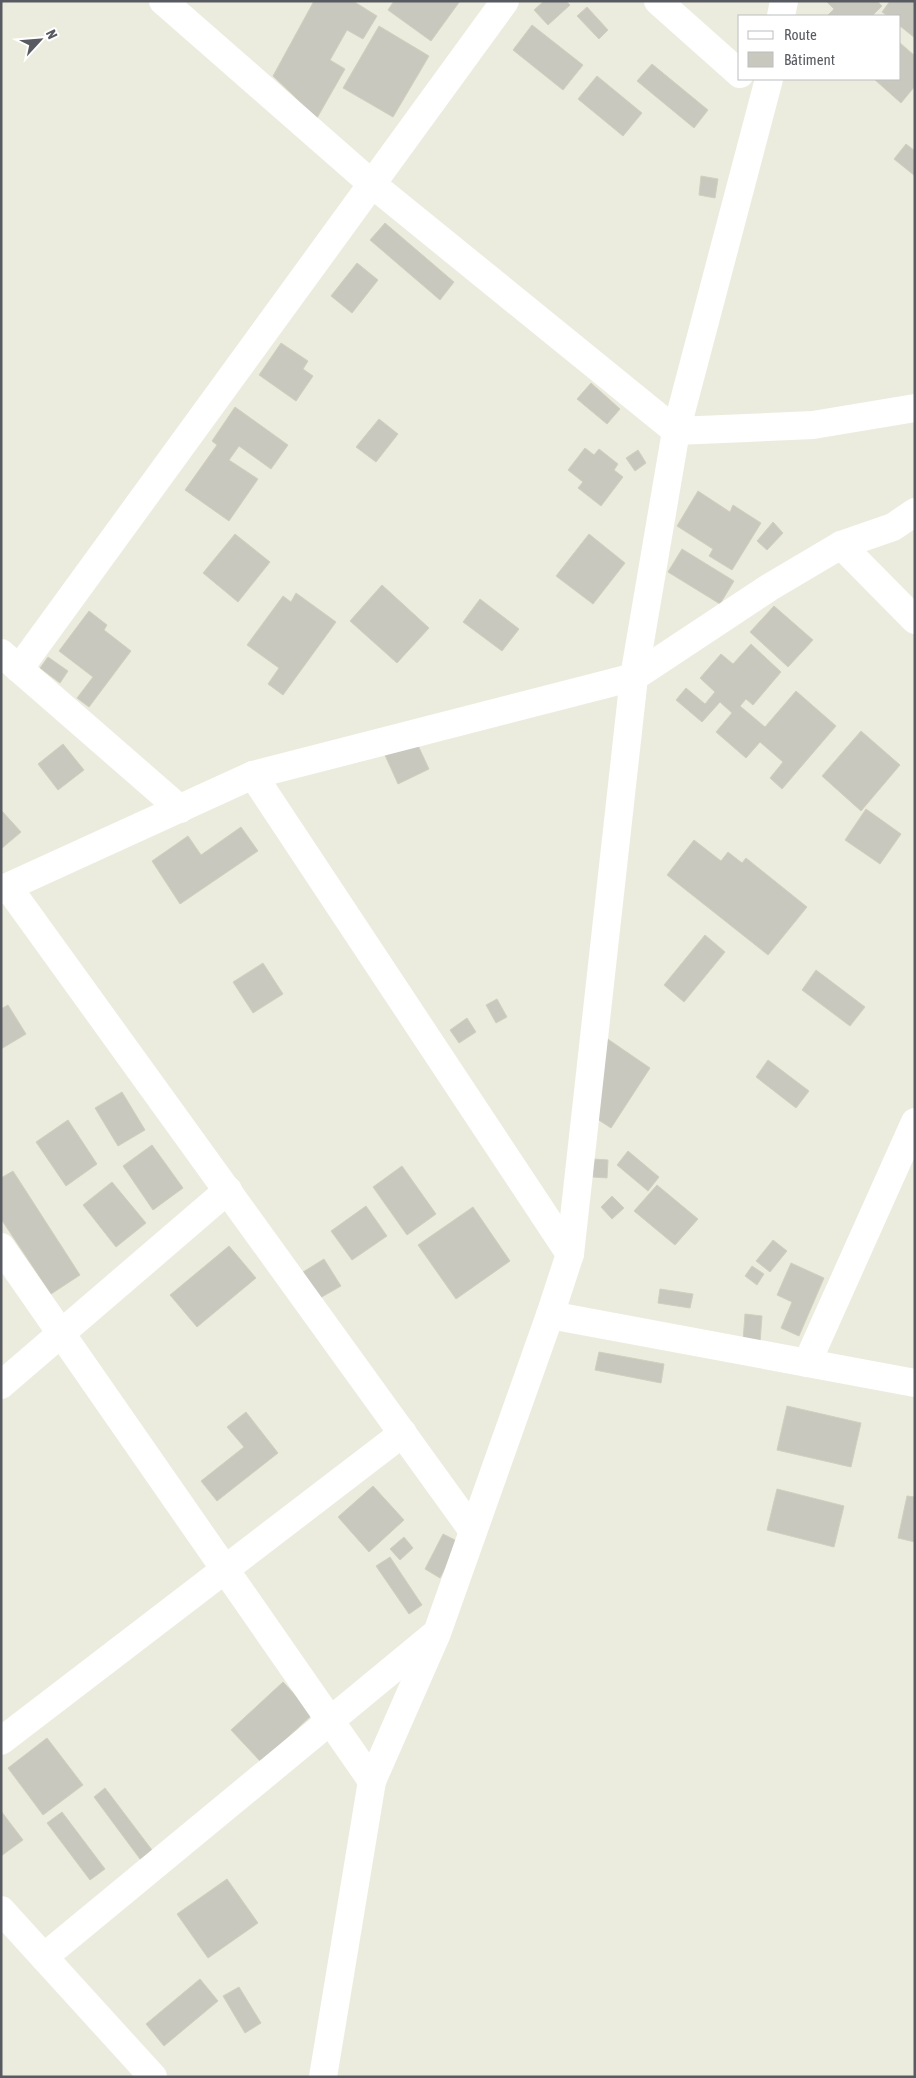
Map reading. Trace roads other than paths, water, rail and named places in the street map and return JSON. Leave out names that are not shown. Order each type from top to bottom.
[{"type":"street","points":[[163,1],[372,184],[676,431],[813,425],[915,408]]},
{"type":"street","points":[[180,809],[10,661],[372,184],[505,1]]},
{"type":"street","points":[[658,1],[738,72]]},
{"type":"street","points":[[781,15],[784,1]]},
{"type":"street","points":[[322,2077],[372,1781],[437,1633],[570,1254],[634,677],[676,431],[767,88],[747,80]]},
{"type":"street","points":[[473,1531],[228,1190],[5,888],[253,775],[634,677],[770,587],[841,545],[893,528],[915,512]]},
{"type":"street","points":[[841,545],[915,620]]},
{"type":"street","points":[[253,775],[570,1254]]},
{"type":"street","points":[[807,1363],[915,1122]]},
{"type":"street","points":[[1,1385],[228,1190]]},
{"type":"street","points":[[1,1247],[372,1781]]},
{"type":"street","points":[[550,1315],[915,1383]]},
{"type":"street","points":[[1,1741],[403,1433]]},
{"type":"street","points":[[44,1957],[437,1633]]},
{"type":"street","points":[[1,1910],[153,2077]]}]
